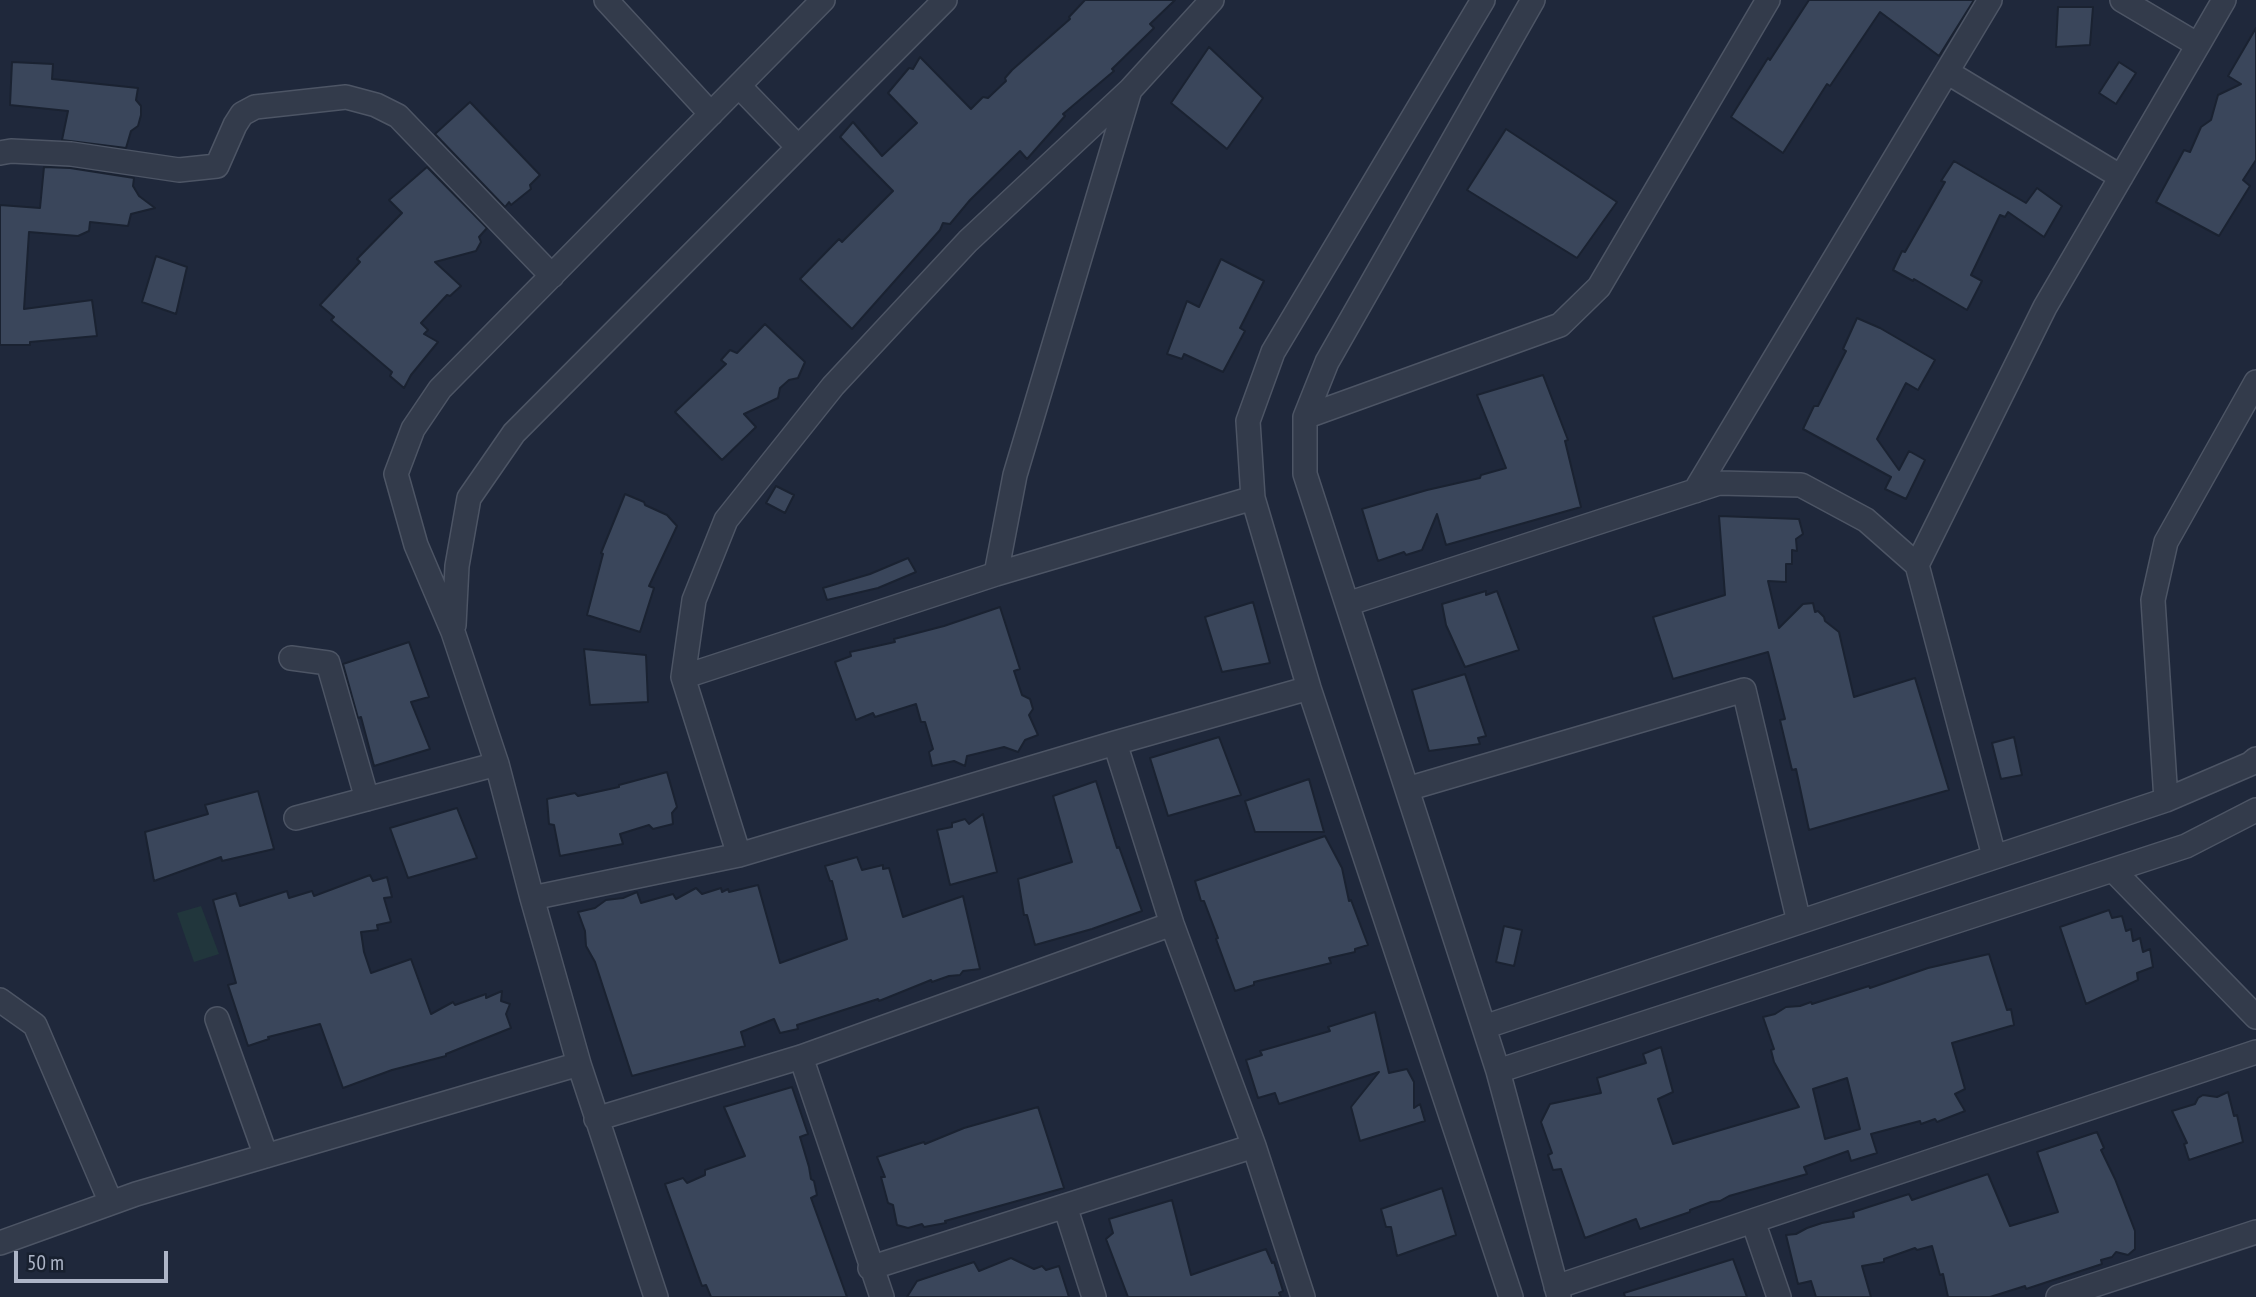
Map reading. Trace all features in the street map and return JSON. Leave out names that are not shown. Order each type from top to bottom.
[{"type":"street","points":[[606,0],[711,114]]},
{"type":"street","points":[[656,1297],[579,1064],[497,764],[453,632],[416,545],[396,474],[413,429],[440,389],[823,0]]},
{"type":"street","points":[[453,632],[457,566],[469,498],[514,433],[945,0]]},
{"type":"street","points":[[739,855],[682,677],[694,600],[726,520],[833,386],[959,250],[1130,90],[1212,0]]},
{"type":"street","points":[[1483,0],[1273,352],[1248,421],[1252,498],[1309,688],[1511,1297]]},
{"type":"street","points":[[1533,0],[1327,362],[1305,417],[1305,474],[1498,1071],[1558,1292],[1753,1221],[2256,1052]]},
{"type":"street","points":[[1305,417],[1560,325],[1599,287],[1768,0]]},
{"type":"street","points":[[1695,491],[1990,0]]},
{"type":"street","points":[[2122,0],[2198,45]]},
{"type":"street","points":[[1917,565],[2045,307],[2224,0]]},
{"type":"street","points":[[1947,72],[2121,177]]},
{"type":"street","points":[[739,86],[798,147]]},
{"type":"street","points":[[996,574],[1015,475],[1130,90]]},
{"type":"street","points":[[0,153],[11,151],[71,154],[178,170],[217,166],[242,114],[255,107],[346,97],[376,105],[398,116],[552,276]]},
{"type":"street","points":[[2166,800],[2153,600],[2166,542],[2256,382]]},
{"type":"street","points":[[1347,604],[1719,483],[1801,485],[1866,520],[1917,565],[1994,856]]},
{"type":"street","points":[[682,677],[996,574],[1252,498]]},
{"type":"street","points":[[291,658],[328,663],[367,799]]},
{"type":"street","points":[[532,898],[739,855],[1309,688]]},
{"type":"street","points":[[1407,789],[1744,690],[1798,922]]},
{"type":"street","points":[[1115,743],[1172,924],[1254,1146],[1303,1297]]},
{"type":"street","points":[[1484,1027],[2166,800],[2256,759]]},
{"type":"street","points":[[296,818],[497,764]]},
{"type":"street","points":[[1498,1071],[2186,846],[2256,810]]},
{"type":"street","points":[[2113,870],[2256,1017]]},
{"type":"street","points":[[596,1118],[801,1057],[1172,924]]},
{"type":"street","points":[[0,1000],[35,1025],[111,1203]]},
{"type":"street","points":[[217,1019],[266,1156]]},
{"type":"street","points":[[801,1057],[882,1297]]},
{"type":"street","points":[[0,1243],[111,1203],[579,1064]]},
{"type":"street","points":[[870,1268],[1254,1146]]},
{"type":"street","points":[[1065,1206],[1094,1297]]},
{"type":"street","points":[[1753,1221],[1779,1297]]},
{"type":"street","points":[[2058,1297],[2256,1232]]},
{"type":"green space","points":[[201,906],[219,954],[194,962],[177,913]]},
{"type":"building","points":[[1085,0],[1175,0],[1150,24],[1154,28],[1112,69],[1114,71],[1063,114],[1065,116],[1027,159],[1020,151],[970,200],[950,224],[943,223],[940,230],[852,329],[800,279],[839,239],[842,242],[893,191],[840,137],[853,122],[882,156],[917,123],[888,93],[909,68],[913,69],[920,57],[971,109],[1006,81],[1005,78],[1012,70],[1070,19]]},
{"type":"building","points":[[1809,0],[1974,0],[1939,56],[1880,12],[1830,86],[1827,84],[1783,153],[1731,117]]},
{"type":"building","points":[[2058,7],[2093,7],[2090,45],[2056,47]]},
{"type":"building","points":[[2256,28],[2256,160],[2243,180],[2250,186],[2219,236],[2156,202],[2184,150],[2190,152],[2201,127],[2211,120],[2218,95],[2241,84],[2228,76]]},
{"type":"building","points":[[1209,47],[1263,98],[1227,149],[1171,103]]},
{"type":"building","points":[[12,62],[53,64],[52,79],[138,88],[136,100],[141,106],[141,115],[138,126],[131,131],[126,148],[62,140],[68,111],[10,105]]},
{"type":"building","points":[[2119,62],[2136,73],[2116,104],[2099,93]]},
{"type":"building","points":[[470,102],[540,175],[530,185],[531,189],[511,205],[509,202],[505,207],[435,134]]},
{"type":"building","points":[[1506,129],[1617,202],[1577,258],[1467,190]]},
{"type":"building","points":[[1954,161],[2026,203],[2037,188],[2062,206],[2044,237],[2008,212],[2005,217],[2000,215],[1971,275],[1982,281],[1967,310],[1893,270],[1945,182],[1941,181]]},
{"type":"building","points":[[44,167],[70,168],[134,178],[133,186],[139,196],[155,208],[131,214],[128,226],[90,222],[89,231],[78,236],[29,232],[24,309],[92,300],[97,336],[30,342],[30,345],[0,345],[0,205],[40,208]]},
{"type":"building","points":[[427,167],[487,228],[479,237],[481,242],[476,251],[435,262],[461,286],[450,296],[447,295],[421,323],[428,330],[424,334],[438,342],[404,388],[390,376],[392,372],[331,320],[334,317],[320,305],[360,262],[357,259],[402,213],[389,200]]},
{"type":"building","points":[[156,256],[187,267],[176,314],[142,302]]},
{"type":"building","points":[[1221,259],[1264,281],[1240,328],[1245,331],[1223,372],[1184,354],[1182,359],[1167,354],[1187,301],[1199,307]]},
{"type":"building","points":[[1857,318],[1935,360],[1918,390],[1906,383],[1877,439],[1899,470],[1909,451],[1925,460],[1906,499],[1885,489],[1891,477],[1803,429],[1846,351],[1843,349]]},
{"type":"building","points":[[765,324],[805,362],[798,378],[789,380],[780,388],[778,398],[744,414],[756,427],[722,460],[675,412],[726,364],[721,360],[730,350],[737,353]]},
{"type":"building","points":[[1543,375],[1568,440],[1565,441],[1581,507],[1446,545],[1437,514],[1422,550],[1406,555],[1404,552],[1378,561],[1362,509],[1480,478],[1481,475],[1506,468],[1477,395]]},
{"type":"building","points":[[776,486],[794,495],[785,513],[766,503]]},
{"type":"building","points":[[625,494],[667,515],[677,526],[649,586],[654,588],[640,632],[587,615],[603,554],[601,553]]},
{"type":"building","points":[[1719,516],[1799,519],[1803,534],[1796,539],[1797,551],[1792,550],[1792,564],[1786,564],[1786,582],[1768,581],[1779,628],[1803,604],[1813,603],[1815,612],[1818,611],[1825,621],[1839,632],[1854,697],[1915,678],[1949,790],[1809,830],[1796,769],[1792,770],[1780,720],[1785,719],[1768,652],[1673,679],[1653,617],[1725,595]]},
{"type":"building","points":[[908,558],[916,572],[878,588],[827,600],[823,588],[870,574]]},
{"type":"building","points":[[1486,591],[1486,595],[1497,591],[1519,650],[1465,667],[1446,625],[1442,604]]},
{"type":"building","points":[[1253,602],[1270,663],[1222,672],[1205,617]]},
{"type":"building","points":[[1000,607],[1020,669],[1014,671],[1022,695],[1030,699],[1033,709],[1029,715],[1038,735],[1025,740],[1018,752],[1004,747],[967,756],[965,766],[954,761],[932,766],[929,752],[933,749],[916,704],[875,717],[873,713],[856,720],[835,662],[851,656],[850,652],[895,642],[894,639]]},
{"type":"building","points":[[409,642],[429,697],[411,702],[430,749],[374,766],[343,664]]},
{"type":"building","points":[[584,649],[646,655],[648,702],[590,705]]},
{"type":"building","points":[[1465,674],[1486,736],[1478,738],[1480,744],[1429,751],[1412,690]]},
{"type":"building","points":[[1219,737],[1241,795],[1168,816],[1150,758]]},
{"type":"building","points":[[2014,737],[2022,775],[2001,779],[1992,743]]},
{"type":"building","points":[[667,772],[677,807],[672,813],[673,824],[653,829],[649,825],[620,834],[623,844],[560,856],[554,825],[549,824],[547,799],[575,793],[578,796],[619,787]]},
{"type":"building","points":[[1309,779],[1324,832],[1255,832],[1245,801]]},
{"type":"building","points":[[1096,781],[1117,848],[1119,847],[1142,911],[1035,945],[1027,915],[1024,915],[1018,879],[1072,862],[1053,796]]},
{"type":"building","points":[[258,791],[274,849],[222,861],[221,857],[154,881],[145,832],[208,814],[205,805]]},
{"type":"building","points":[[457,808],[477,858],[408,878],[390,828]]},
{"type":"building","points":[[983,814],[997,872],[950,885],[937,830],[952,827],[952,823],[965,819],[969,824]]},
{"type":"building","points":[[1325,836],[1342,868],[1349,901],[1351,900],[1368,945],[1355,949],[1355,952],[1329,958],[1331,963],[1254,982],[1254,985],[1235,991],[1216,939],[1218,938],[1195,881]]},
{"type":"building","points":[[857,857],[862,870],[883,865],[883,869],[889,868],[903,917],[963,896],[980,969],[963,971],[960,975],[932,982],[931,980],[879,1001],[878,999],[797,1025],[798,1029],[780,1033],[774,1019],[741,1032],[745,1046],[632,1076],[595,962],[586,946],[585,931],[578,912],[595,908],[606,900],[623,898],[637,892],[641,903],[673,894],[676,899],[696,888],[702,894],[721,888],[722,892],[728,889],[729,892],[758,885],[780,963],[847,939],[832,881],[825,866]]},
{"type":"building","points":[[370,875],[373,881],[387,877],[392,897],[384,898],[391,922],[377,925],[378,930],[361,932],[371,973],[411,959],[431,1014],[453,1002],[455,1005],[486,994],[486,998],[502,991],[501,1001],[510,1004],[506,1014],[511,1028],[446,1056],[392,1070],[343,1088],[320,1024],[268,1037],[269,1039],[248,1046],[228,985],[236,983],[213,900],[236,893],[240,906],[287,891],[289,898],[312,891],[314,896]]},
{"type":"building","points":[[2109,910],[2112,918],[2122,916],[2126,931],[2131,929],[2133,941],[2140,938],[2143,952],[2150,949],[2153,967],[2137,973],[2138,980],[2086,1004],[2060,927]]},
{"type":"building","points":[[1504,926],[1522,930],[1514,966],[1496,962]]},
{"type":"building","points":[[1989,954],[2007,1010],[2011,1009],[2014,1025],[1952,1043],[1965,1089],[1955,1094],[1965,1111],[1937,1122],[1935,1119],[1921,1124],[1920,1121],[1871,1134],[1877,1153],[1851,1161],[1848,1151],[1804,1167],[1807,1174],[1729,1196],[1640,1229],[1636,1219],[1585,1238],[1561,1169],[1553,1170],[1548,1155],[1552,1153],[1541,1122],[1550,1104],[1601,1093],[1597,1078],[1646,1063],[1643,1054],[1661,1047],[1673,1092],[1658,1099],[1673,1144],[1799,1107],[1774,1062],[1771,1050],[1774,1049],[1763,1017],[1786,1007],[1811,1002],[1812,1004],[1928,968]],"holes":[[[1847,1078],[1860,1129],[1825,1139],[1813,1089]]]},
{"type":"building","points":[[1375,1012],[1389,1073],[1407,1069],[1414,1082],[1414,1108],[1420,1104],[1425,1121],[1360,1141],[1351,1107],[1379,1072],[1279,1104],[1275,1093],[1258,1098],[1246,1060],[1262,1055],[1260,1051],[1330,1031],[1328,1027]]},
{"type":"building","points":[[792,1087],[808,1134],[800,1137],[817,1195],[811,1198],[847,1297],[711,1297],[706,1285],[702,1286],[665,1184],[683,1178],[687,1183],[705,1175],[705,1170],[745,1156],[724,1107]]},
{"type":"building","points":[[2228,1092],[2243,1142],[2189,1160],[2184,1144],[2187,1143],[2172,1111],[2195,1104],[2203,1095],[2217,1097]]},
{"type":"building","points":[[1038,1107],[1064,1188],[945,1221],[946,1223],[924,1227],[922,1224],[908,1228],[897,1225],[893,1205],[888,1203],[881,1177],[885,1177],[877,1157]]},
{"type":"building","points":[[2097,1132],[2104,1148],[2101,1150],[2135,1231],[2135,1249],[2128,1255],[2116,1252],[2112,1257],[2101,1260],[2102,1264],[2026,1289],[2025,1286],[1990,1297],[1948,1297],[1943,1274],[1940,1275],[1932,1246],[1917,1250],[1915,1248],[1884,1259],[1884,1262],[1862,1266],[1871,1297],[1816,1297],[1811,1281],[1798,1284],[1786,1235],[1796,1234],[1822,1223],[1854,1217],[1853,1212],[1909,1194],[1912,1200],[1988,1174],[2010,1226],[2058,1212],[2037,1152]]},
{"type":"building","points":[[1442,1188],[1456,1235],[1397,1256],[1391,1227],[1386,1227],[1381,1209]]},
{"type":"building","points":[[1172,1200],[1191,1275],[1266,1249],[1272,1263],[1274,1262],[1283,1291],[1279,1293],[1281,1297],[1128,1297],[1106,1239],[1113,1233],[1109,1219]]},
{"type":"building","points":[[1011,1258],[1034,1269],[1042,1266],[1046,1270],[1059,1266],[1069,1297],[907,1297],[917,1281],[974,1262],[979,1271]]},
{"type":"building","points":[[1733,1259],[1747,1297],[1625,1297],[1624,1293]]}]
